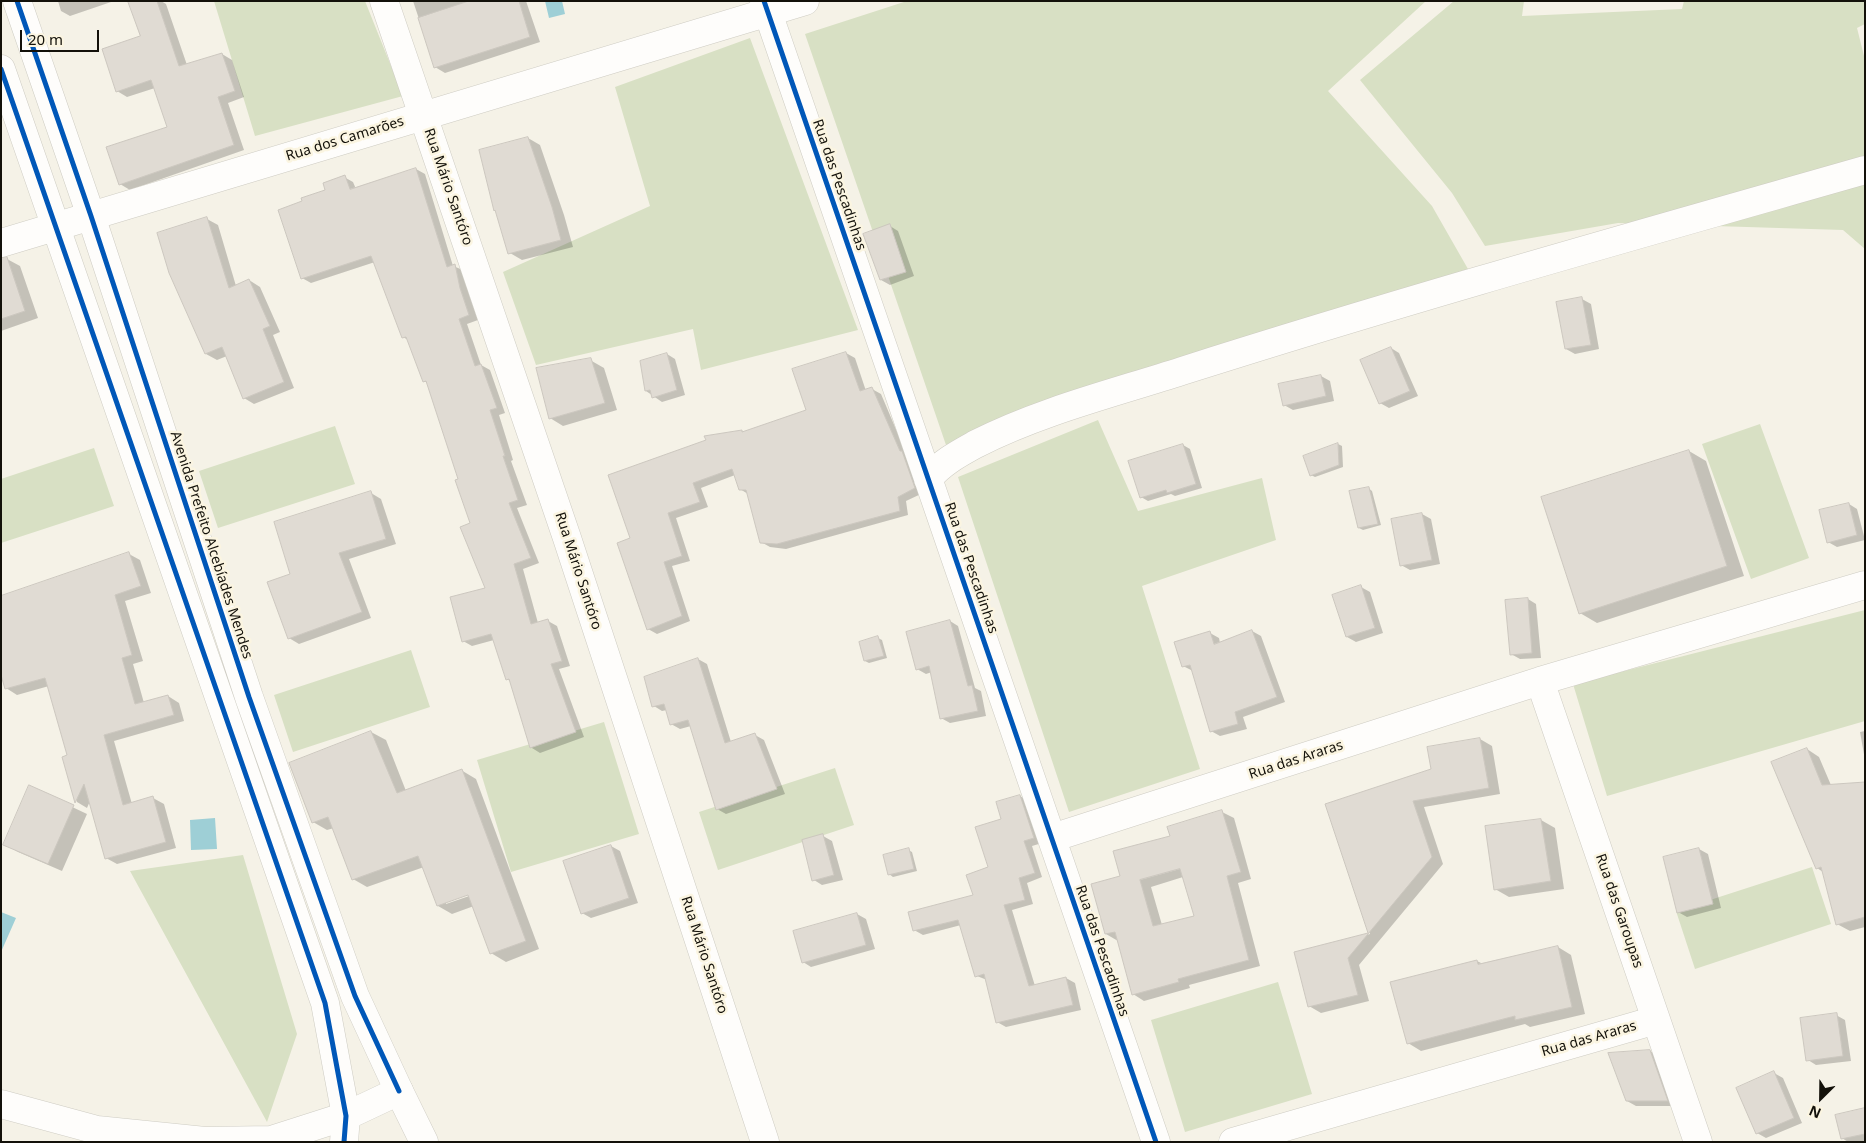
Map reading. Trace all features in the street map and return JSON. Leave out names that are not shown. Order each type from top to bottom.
[{"type":"street","name":"Avenida Prefeito Alcebíades Mendes","points":[[17,1],[91,216],[250,697],[355,996],[424,1142]]},
{"type":"street","name":"Rua Mário Santóro","points":[[384,1],[567,538],[765,1142]]},
{"type":"street","name":"Rua dos Camarões","points":[[1,243],[423,116],[766,7],[804,1]]},
{"type":"street","name":"Rua das Pescadinhas","points":[[766,7],[1156,1142]]},
{"type":"street","points":[[1,69],[325,1003],[345,1129]]},
{"type":"street","points":[[928,479],[937,468],[960,453],[996,434],[1053,413],[1334,323],[1865,170]]},
{"type":"street","name":"Rua das Araras","points":[[1052,838],[1540,681],[1865,586]]},
{"type":"street","name":"Rua das Garoupas","points":[[1540,681],[1698,1142]]},
{"type":"street","points":[[303,940],[332,930]]},
{"type":"street","name":"Rua das Araras","points":[[1233,1142],[1656,1020]]},
{"type":"street","points":[[1,1104],[98,1130],[205,1141],[271,1140],[345,1129],[399,1091]]},
{"type":"green space","points":[[214,1],[365,1],[403,96],[255,136]]},
{"type":"green space","points":[[907,1],[1426,1],[1328,91],[1432,206],[1468,269],[946,445],[805,34]]},
{"type":"green space","points":[[1454,1],[1524,1],[1522,16],[1682,9],[1684,1],[1865,1],[1865,24],[1857,28],[1865,60],[1865,249],[1843,230],[1618,223],[1485,246],[1452,193],[1360,80]]},
{"type":"green space","points":[[750,38],[858,330],[701,370],[693,329],[536,365],[503,272],[650,206],[615,87]]},
{"type":"green space","points":[[1098,420],[1138,511],[1262,478],[1276,540],[1142,586],[1200,769],[1069,812],[958,477]]},
{"type":"green space","points":[[1760,424],[1809,558],[1751,579],[1702,444]]},
{"type":"green space","points":[[335,426],[355,484],[218,528],[199,471]]},
{"type":"green space","points":[[94,448],[114,506],[1,543],[1,479]]},
{"type":"green space","points":[[1865,610],[1865,721],[1607,796],[1573,684]]},
{"type":"green space","points":[[411,650],[430,707],[293,752],[274,695]]},
{"type":"green space","points":[[604,722],[639,834],[511,872],[477,760]]},
{"type":"green space","points":[[835,768],[854,825],[718,870],[699,812]]},
{"type":"green space","points":[[243,855],[297,1034],[267,1122],[130,871]]},
{"type":"green space","points":[[1812,867],[1831,924],[1695,969],[1676,911]]},
{"type":"green space","points":[[1278,982],[1312,1094],[1185,1132],[1151,1020]]},
{"type":"water","points":[[545,1],[562,1],[565,14],[549,18]]},
{"type":"water","points":[[215,818],[217,849],[191,850],[190,820]]},
{"type":"water","points":[[1,912],[16,918],[1,952]]},
{"type":"building","points":[[128,1],[157,1],[179,66],[222,53],[235,91],[218,97],[234,145],[119,185],[106,147],[167,127],[151,80],[116,92],[102,49],[140,36]]},
{"type":"building","points":[[469,1],[519,1],[530,37],[434,68],[418,18]]},
{"type":"building","points":[[528,137],[561,240],[508,254],[494,211],[479,150]]},
{"type":"building","points":[[416,168],[447,267],[455,264],[460,288],[469,315],[459,319],[475,366],[481,364],[497,408],[490,410],[518,500],[509,503],[531,558],[514,564],[531,624],[548,619],[562,661],[551,664],[576,732],[530,748],[509,679],[506,680],[491,634],[462,642],[450,597],[485,588],[460,527],[470,523],[455,480],[458,479],[426,381],[423,382],[406,337],[402,338],[371,256],[301,279],[278,210],[302,201],[301,198],[325,190],[323,183],[345,175],[350,189]]},
{"type":"building","points":[[207,217],[229,288],[249,279],[270,326],[263,329],[284,382],[243,399],[222,347],[205,354],[169,273],[157,233]]},
{"type":"building","points":[[890,224],[906,272],[880,280],[863,234]]},
{"type":"building","points":[[7,257],[25,311],[1,319],[1,258]]},
{"type":"building","points":[[1582,297],[1591,345],[1565,349],[1556,302]]},
{"type":"building","points":[[1391,347],[1410,391],[1379,404],[1360,360]]},
{"type":"building","points":[[846,352],[860,391],[872,387],[900,451],[902,451],[915,488],[898,497],[900,511],[777,544],[760,543],[746,490],[739,490],[732,469],[693,483],[700,502],[668,513],[682,556],[664,562],[682,616],[647,630],[617,543],[630,538],[608,475],[706,440],[704,436],[742,430],[742,432],[806,410],[792,369]]},
{"type":"building","points":[[667,353],[677,390],[652,398],[650,390],[645,391],[640,361]]},
{"type":"building","points":[[591,358],[605,403],[549,419],[536,368]]},
{"type":"building","points":[[1321,375],[1326,396],[1283,406],[1278,384]]},
{"type":"building","points":[[1338,443],[1339,465],[1310,476],[1303,456]]},
{"type":"building","points":[[1183,444],[1196,484],[1167,493],[1166,490],[1140,498],[1128,461]]},
{"type":"building","points":[[1689,450],[1727,566],[1579,614],[1541,497]]},
{"type":"building","points":[[1369,487],[1378,524],[1358,528],[1349,491]]},
{"type":"building","points":[[371,491],[386,539],[339,553],[362,612],[288,639],[267,582],[290,574],[274,522]]},
{"type":"building","points":[[1849,503],[1857,535],[1827,543],[1819,510]]},
{"type":"building","points":[[1422,513],[1432,560],[1400,566],[1391,519]]},
{"type":"building","points":[[129,552],[141,586],[115,595],[132,655],[122,658],[135,704],[168,695],[174,715],[104,735],[123,805],[153,796],[166,842],[105,859],[84,784],[75,803],[62,757],[67,755],[45,678],[5,689],[1,675],[1,596]]},
{"type":"building","points":[[1361,585],[1375,628],[1346,637],[1332,595]]},
{"type":"building","points":[[1528,598],[1532,653],[1510,655],[1505,600]]},
{"type":"building","points":[[950,620],[968,686],[972,685],[978,711],[940,719],[929,666],[916,670],[906,632]]},
{"type":"building","points":[[1252,630],[1277,697],[1235,712],[1238,724],[1210,732],[1190,665],[1182,667],[1174,642],[1210,631],[1214,644]]},
{"type":"building","points":[[878,636],[884,656],[864,661],[859,642]]},
{"type":"building","points":[[698,658],[725,743],[755,733],[777,789],[716,810],[688,720],[670,725],[664,704],[652,707],[644,677]]},
{"type":"building","points":[[371,731],[397,793],[462,769],[526,941],[490,954],[468,895],[437,906],[418,856],[352,880],[328,817],[312,823],[289,763]]},
{"type":"building","points":[[1480,738],[1489,788],[1413,801],[1432,857],[1348,958],[1358,995],[1308,1007],[1294,952],[1368,933],[1325,804],[1431,769],[1427,747]]},
{"type":"building","points":[[1807,748],[1822,785],[1865,782],[1865,917],[1836,925],[1821,867],[1816,869],[1771,762]]},
{"type":"building","points":[[29,785],[74,805],[48,864],[3,845]]},
{"type":"building","points":[[1020,795],[1034,838],[1024,841],[1035,873],[1019,878],[1025,900],[1004,905],[1029,986],[1066,977],[1073,1005],[996,1023],[984,974],[975,977],[958,920],[913,931],[908,912],[973,895],[966,875],[988,867],[975,827],[1001,819],[996,802]]},
{"type":"building","points":[[1222,810],[1241,872],[1227,876],[1249,960],[1178,979],[1179,982],[1132,995],[1115,932],[1105,934],[1091,884],[1120,876],[1113,851],[1170,836],[1167,827]],"holes":[[[1180,869],[1194,916],[1153,926],[1140,880]]]},
{"type":"building","points":[[1541,819],[1551,881],[1494,890],[1485,826]]},
{"type":"building","points":[[823,834],[834,875],[812,881],[802,840]]},
{"type":"building","points":[[611,845],[629,898],[581,914],[563,861]]},
{"type":"building","points":[[909,848],[914,869],[888,875],[883,855]]},
{"type":"building","points":[[1699,848],[1713,904],[1677,913],[1663,857]]},
{"type":"building","points":[[857,913],[866,945],[802,963],[793,931]]},
{"type":"building","points":[[1558,946],[1572,1007],[1515,1020],[1515,1016],[1407,1044],[1390,982],[1477,960],[1478,964]]},
{"type":"building","points":[[1837,1013],[1843,1056],[1806,1061],[1800,1018]]},
{"type":"building","points":[[1650,1050],[1668,1101],[1626,1101],[1608,1053]]},
{"type":"building","points":[[1774,1071],[1794,1118],[1756,1134],[1736,1088]]},
{"type":"building","points":[[1865,1108],[1865,1134],[1841,1139],[1835,1115]]},
{"type":"cycle path","points":[[17,1],[91,216],[249,697],[355,996],[399,1091]]},
{"type":"cycle path","points":[[764,1],[1156,1142]]},
{"type":"cycle path","points":[[1,69],[325,1003],[346,1116],[344,1142]]}]
